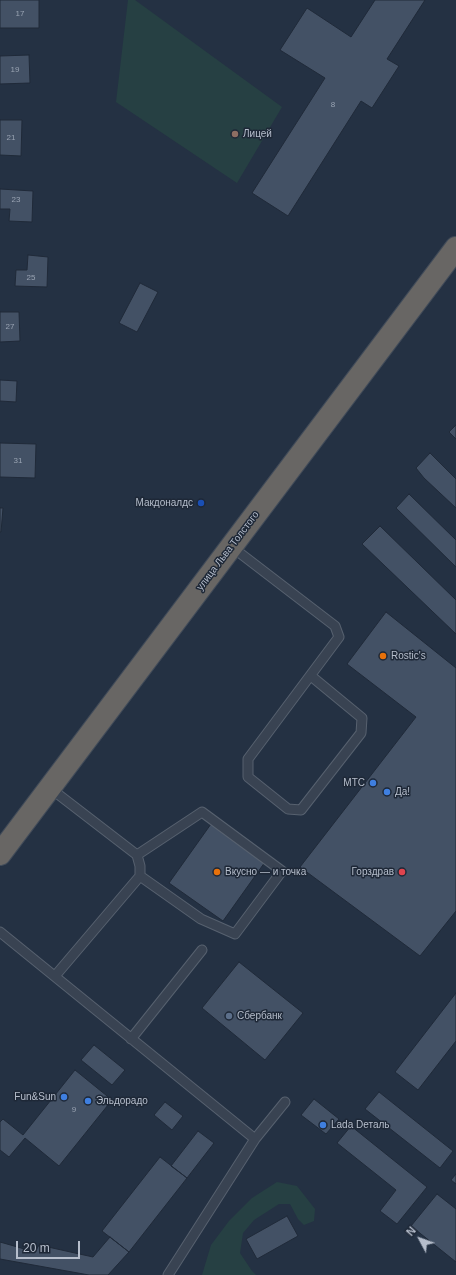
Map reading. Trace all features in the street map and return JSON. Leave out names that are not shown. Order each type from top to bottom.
[{"type":"highway","name":"улица Льва Толстого","points":[[0,854],[456,248]]},
{"type":"lane","points":[[232,547],[335,626],[339,637],[248,759],[248,777],[288,809],[301,810],[361,733],[362,718],[311,676]]},
{"type":"lane","points":[[50,788],[137,855],[140,866],[140,876],[55,976]]},
{"type":"lane","points":[[137,855],[202,812],[282,871],[235,934],[201,919],[140,876]]},
{"type":"lane","points":[[0,932],[255,1139]]},
{"type":"lane","points":[[131,1039],[202,950]]},
{"type":"lane","points":[[168,1275],[255,1139],[285,1102]]},
{"type":"green space","points":[[128,0],[135,0],[282,107],[237,183],[116,102]]},
{"type":"green space","points":[[277,1182],[297,1186],[315,1209],[314,1221],[304,1225],[298,1219],[290,1204],[279,1204],[254,1220],[243,1233],[240,1253],[256,1275],[202,1275],[211,1245],[229,1221],[252,1198]]},
{"type":"building","points":[[0,0],[39,0],[39,28],[0,28]]},
{"type":"building","points":[[375,0],[425,0],[387,59],[399,66],[372,108],[361,101],[288,216],[252,193],[325,78],[280,50],[307,8],[351,37]]},
{"type":"building","points":[[29,55],[30,83],[0,84],[0,56]]},
{"type":"building","points":[[0,120],[22,120],[21,156],[0,155]]},
{"type":"building","points":[[0,189],[33,191],[32,222],[9,221],[10,209],[0,209]]},
{"type":"building","points":[[28,255],[48,257],[47,287],[15,286],[16,270],[27,270]]},
{"type":"building","points":[[140,283],[158,292],[137,332],[119,323]]},
{"type":"building","points":[[0,312],[19,312],[20,341],[0,342]]},
{"type":"building","points":[[0,380],[17,381],[16,402],[0,401]]},
{"type":"building","points":[[456,425],[456,439],[449,432]]},
{"type":"building","points":[[0,443],[36,444],[35,478],[0,477]]},
{"type":"building","points":[[430,453],[456,479],[456,508],[424,478],[416,468]]},
{"type":"building","points":[[409,494],[456,540],[456,567],[396,508]]},
{"type":"building","points":[[0,508],[3,508],[1,532],[0,532]]},
{"type":"building","points":[[380,526],[456,600],[456,634],[362,544]]},
{"type":"building","points":[[386,612],[456,668],[456,911],[420,956],[300,867],[416,717],[347,664]]},
{"type":"building","name":"Вкусно — и точка","points":[[211,824],[265,862],[223,921],[169,883]]},
{"type":"building","points":[[239,962],[303,1013],[265,1060],[202,1008]]},
{"type":"building","points":[[456,993],[456,1041],[418,1090],[395,1072]]},
{"type":"building","points":[[94,1045],[125,1070],[112,1085],[81,1060]]},
{"type":"building","points":[[75,1070],[112,1100],[59,1166],[25,1138],[9,1157],[0,1150],[0,1122],[3,1119],[23,1135]]},
{"type":"building","points":[[379,1092],[453,1151],[440,1168],[365,1109]]},
{"type":"building","points":[[314,1099],[339,1119],[326,1134],[301,1115]]},
{"type":"building","points":[[165,1102],[183,1116],[172,1130],[154,1115]]},
{"type":"building","points":[[351,1126],[427,1187],[397,1224],[380,1211],[396,1190],[337,1143]]},
{"type":"building","points":[[198,1131],[214,1143],[187,1178],[171,1166]]},
{"type":"building","points":[[160,1157],[187,1178],[129,1252],[102,1231]]},
{"type":"building","points":[[456,1174],[456,1184],[451,1180]]},
{"type":"building","points":[[437,1194],[456,1209],[456,1262],[411,1226]]},
{"type":"building","points":[[287,1216],[298,1236],[257,1259],[246,1239]]},
{"type":"building","points":[[110,1237],[129,1252],[108,1275],[89,1275],[0,1259],[0,1242],[35,1252],[39,1245],[93,1257]]},
{"type":"place","name":"Лицей","points":[[235,134]]},
{"type":"place","name":"Макдоналдс","points":[[201,503]]},
{"type":"place","name":"Rostic's","points":[[383,656]]},
{"type":"place","name":"МТС","points":[[373,783]]},
{"type":"place","name":"Да!","points":[[387,792]]},
{"type":"place","name":"Вкусно — и точка","points":[[217,872]]},
{"type":"place","name":"Горздрав","points":[[402,872]]},
{"type":"place","name":"Сбербанк","points":[[229,1016]]},
{"type":"place","name":"Fun&Sun","points":[[64,1097]]},
{"type":"place","name":"Эльдорадо","points":[[88,1101]]},
{"type":"place","name":"Lada Dеталь","points":[[323,1125]]}]
